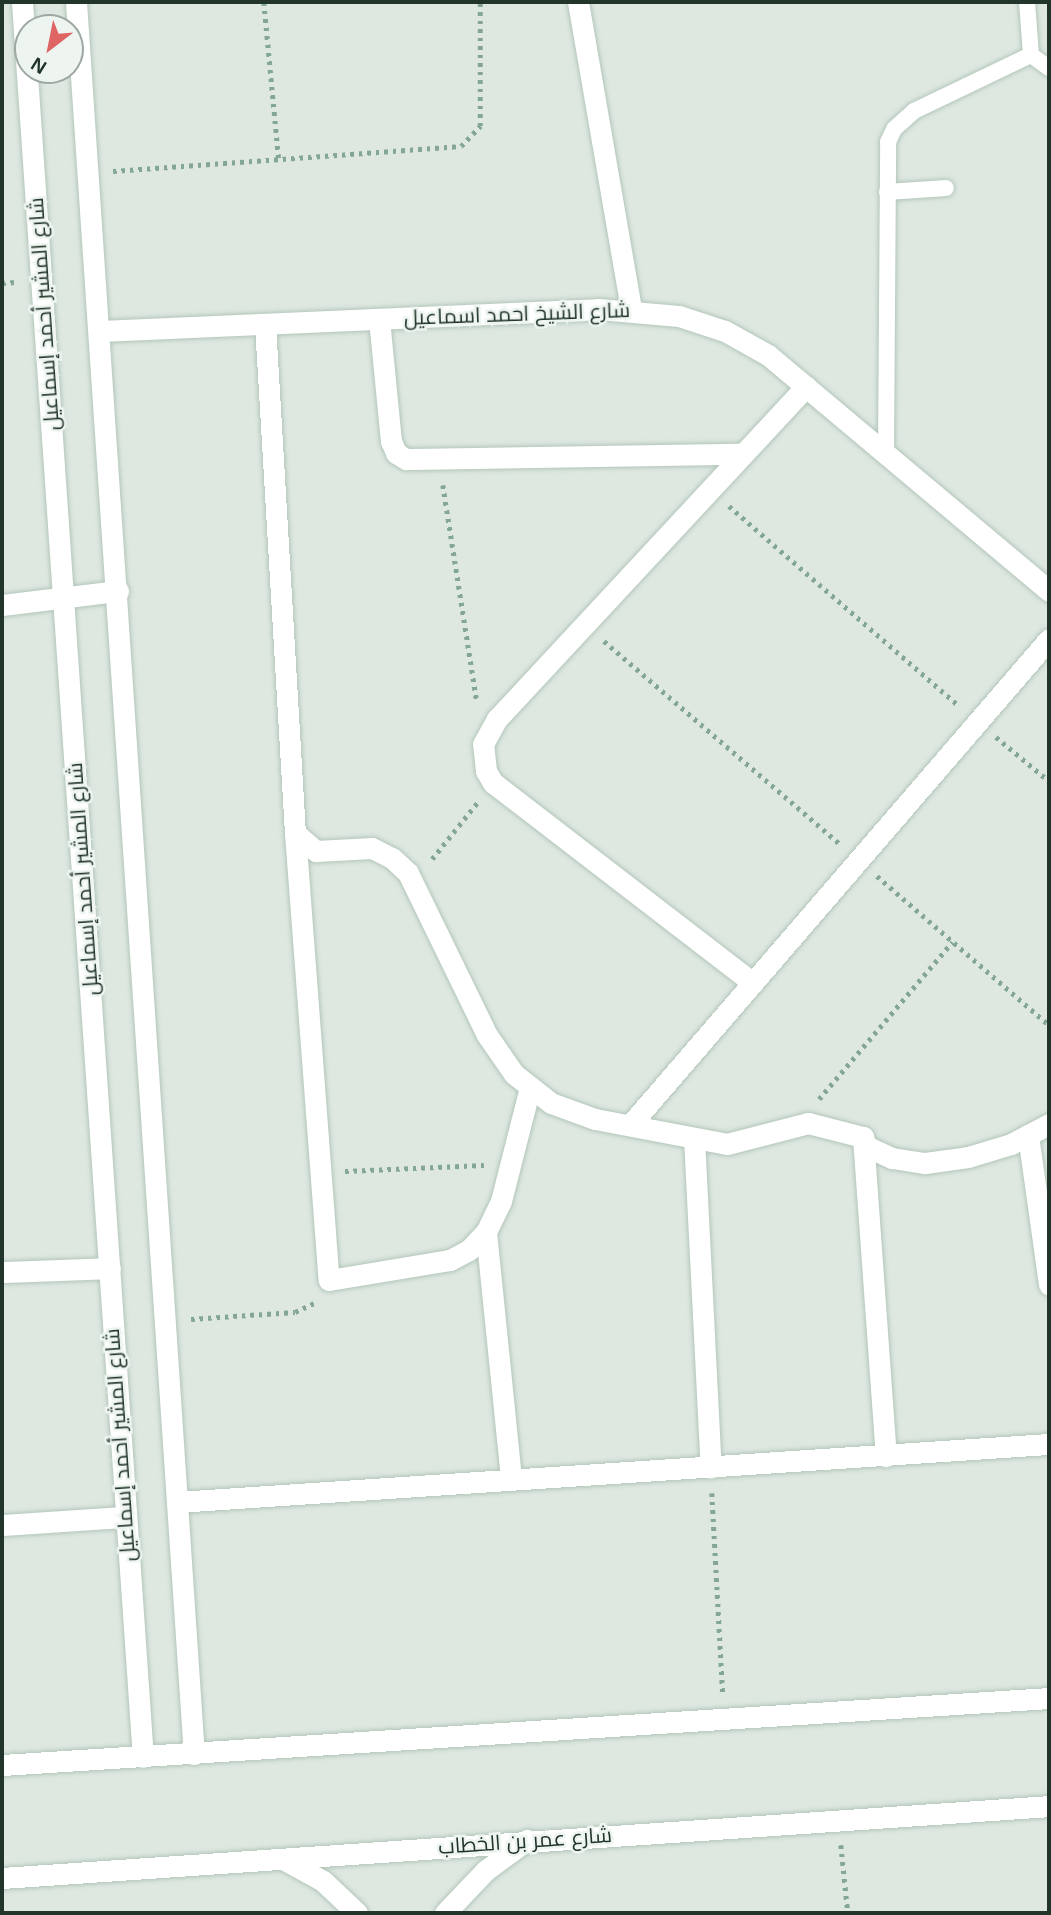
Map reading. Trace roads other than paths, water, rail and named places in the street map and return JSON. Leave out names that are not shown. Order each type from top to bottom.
[{"type":"street","name":"شارع المشير أحمد إسماعيل","points":[[22,2],[110,1268],[124,1517],[143,1757]]},
{"type":"street","points":[[76,2],[118,591],[194,1754]]},
{"type":"street","points":[[578,2],[631,310]]},
{"type":"street","name":"شارع الشيخ احمد اسماعيل","points":[[100,331],[631,310],[679,316],[726,331],[768,355],[1049,591]]},
{"type":"street","points":[[379,319],[393,448],[406,459],[743,454]]},
{"type":"street","points":[[265,324],[295,833],[328,1280],[450,1260],[469,1250],[486,1232],[501,1201],[530,1087]]},
{"type":"street","points":[[753,983],[493,783],[486,771],[484,744],[496,719],[806,386]]},
{"type":"street","points":[[2,605],[118,591]]},
{"type":"street","points":[[631,1124],[1049,639]]},
{"type":"street","points":[[295,833],[316,851],[372,848],[392,858],[413,882],[487,1035],[513,1074],[551,1103],[573,1111],[727,1144],[794,1129],[808,1123],[863,1136]]},
{"type":"street","points":[[863,1136],[866,1146],[892,1158],[925,1163],[968,1157],[1028,1135],[1049,1124]]},
{"type":"street","points":[[1028,1135],[1049,1285]]},
{"type":"street","points":[[863,1136],[886,1456]]},
{"type":"street","points":[[694,1138],[711,1468]]},
{"type":"street","points":[[486,1232],[511,1479]]},
{"type":"street","points":[[2,1272],[110,1268]]},
{"type":"street","points":[[177,1502],[1049,1444]]},
{"type":"street","points":[[2,1525],[124,1517]]},
{"type":"street","points":[[2,1765],[1049,1698]]},
{"type":"street","name":"شارع عمر بن الخطاب","points":[[2,1878],[1049,1806]]},
{"type":"street","points":[[445,1913],[486,1870],[527,1840]]},
{"type":"street","points":[[283,1858],[323,1881],[358,1913]]},
{"type":"lane","points":[[1027,2],[1031,55],[1049,68]]},
{"type":"lane","points":[[886,454],[888,142],[902,118],[1031,55]]},
{"type":"lane","points":[[887,192],[946,188]]}]
